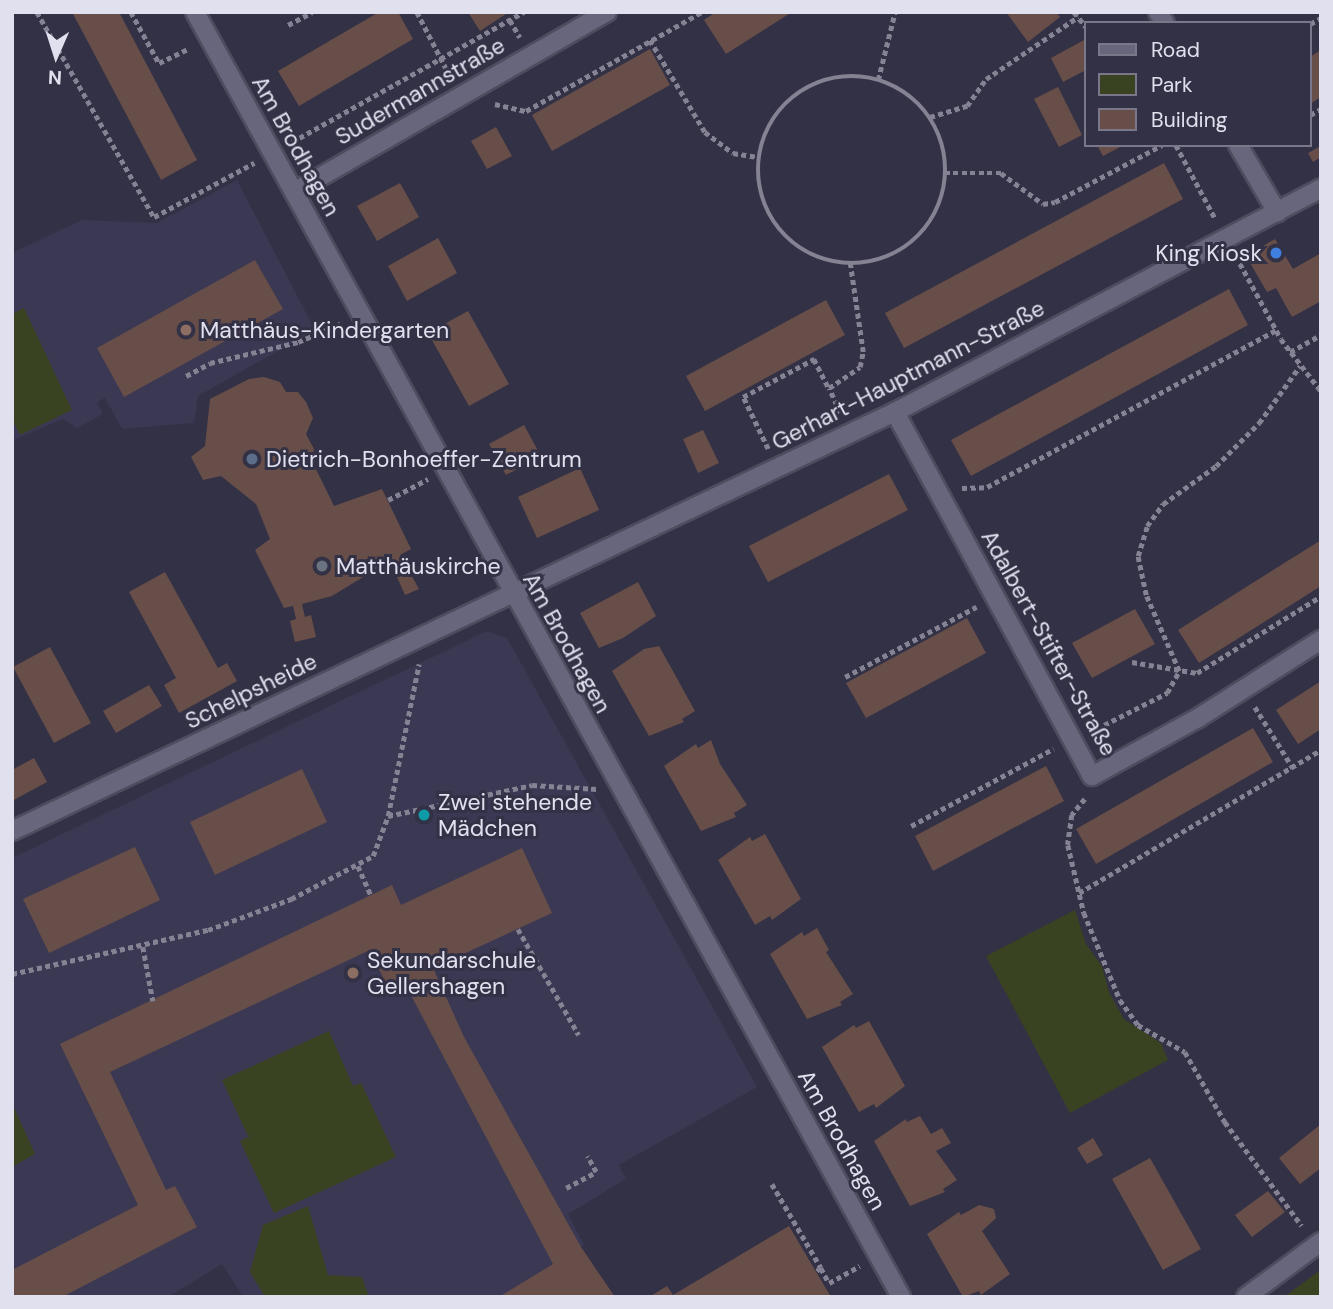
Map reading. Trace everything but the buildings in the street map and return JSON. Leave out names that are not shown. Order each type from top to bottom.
[{"type":"street","name":"Am Brodhagen","points":[[195,12],[511,593],[901,1297]]},
{"type":"street","name":"Sudermannstraße","points":[[294,192],[607,12]]},
{"type":"street","points":[[1239,147],[1277,212]]},
{"type":"street","name":"Gerhart-Hauptmann-Straße","points":[[511,593],[895,412],[1321,188]]},
{"type":"street","name":"Adalbert-Stifter-Straße","points":[[895,412],[1092,776],[1244,690],[1321,640]]},
{"type":"street","name":"Schelpsheide","points":[[12,831],[511,593]]},
{"type":"street","points":[[1246,1297],[1319,1243]]},
{"type":"path","points":[[37,12],[154,217],[524,12]]},
{"type":"path","points":[[131,12],[159,63],[209,38]]},
{"type":"path","points":[[288,25],[312,12]]},
{"type":"path","points":[[417,12],[461,96],[526,111],[702,12]]},
{"type":"path","points":[[878,79],[895,12]]},
{"type":"path","points":[[930,117],[967,106],[986,79],[1076,15]]},
{"type":"path","points":[[650,40],[705,132],[733,153],[758,157]]},
{"type":"path","points":[[845,76],[878,79],[907,94],[930,117],[943,147],[945,173],[938,208],[922,233],[898,252],[870,262],[850,264],[811,256],[787,239],[768,215],[759,187],[758,157],[767,128],[786,102],[813,84],[845,76]]},
{"type":"path","points":[[945,173],[1001,173],[1043,204],[1055,202],[1158,147]]},
{"type":"path","points":[[1177,147],[1276,330],[1321,391]]},
{"type":"path","points":[[829,388],[860,367],[863,352],[850,264]]},
{"type":"path","points":[[186,376],[209,363],[325,333],[360,313]]},
{"type":"path","points":[[936,489],[987,487],[1276,330]]},
{"type":"path","points":[[1290,352],[1321,335]]},
{"type":"path","points":[[778,468],[743,397],[814,359],[849,434]]},
{"type":"path","points":[[1179,671],[1146,594],[1138,556],[1147,526],[1163,504],[1216,466],[1259,424],[1300,366]]},
{"type":"path","points":[[388,499],[445,470]]},
{"type":"path","points":[[1132,662],[1197,673],[1321,596]]},
{"type":"path","points":[[845,677],[995,597]]},
{"type":"path","points":[[12,974],[143,947],[208,930],[291,899],[358,866],[377,850],[388,817],[425,634]]},
{"type":"path","points":[[1179,671],[1167,693],[1104,725],[1088,794],[1072,816],[1067,831],[1079,893],[1094,940],[1105,957],[1129,1016],[1185,1052],[1234,1136],[1319,1243]]},
{"type":"path","points":[[1244,690],[1293,768]]},
{"type":"path","points":[[911,826],[1072,739]]},
{"type":"path","points":[[1079,893],[1321,750]]},
{"type":"path","points":[[388,817],[532,785],[622,791]]},
{"type":"path","points":[[358,866],[371,895]]},
{"type":"path","points":[[518,929],[579,1035]]},
{"type":"path","points":[[143,947],[153,1001]]},
{"type":"path","points":[[566,1188],[596,1172],[587,1156]]},
{"type":"path","points":[[772,1184],[829,1283],[877,1256]]},
{"type":"path","points":[[816,1272],[821,1268]]},
{"type":"shaded area","points":[[237,180],[315,330],[198,396],[194,423],[122,429],[105,398],[97,402],[103,414],[77,428],[63,419],[13,440],[12,253],[82,220],[157,223]]},
{"type":"shaded area","name":"Sekundarschule Gellershagen","points":[[487,631],[507,638],[757,1087],[619,1165],[626,1179],[568,1214],[584,1245],[500,1297],[243,1297],[222,1264],[168,1297],[12,1297],[12,1167],[35,1154],[12,1107],[12,858]]},
{"type":"green space","points":[[24,308],[72,410],[20,435],[12,419],[12,314]]},
{"type":"green space","points":[[1075,910],[1086,944],[1102,966],[1109,992],[1124,1019],[1161,1043],[1168,1060],[1070,1113],[986,956]]},
{"type":"green space","points":[[329,1031],[353,1086],[361,1083],[396,1157],[274,1213],[240,1141],[252,1135],[248,1136],[222,1080]]},
{"type":"green space","points":[[12,1103],[35,1154],[12,1167]]},
{"type":"green space","points":[[308,1206],[328,1275],[362,1277],[369,1297],[265,1297],[250,1272],[263,1225]]},
{"type":"green space","points":[[1321,1270],[1321,1297],[1284,1297],[1315,1274]]},
{"type":"place","name":"King Kiosk","points":[[1276,253]]},
{"type":"place","name":"Matthäus-Kindergarten","points":[[186,330]]},
{"type":"place","name":"Dietrich-Bonhoeffer-Zentrum","points":[[252,459]]},
{"type":"place","name":"Matthäuskirche","points":[[322,566]]},
{"type":"place","name":"Zwei stehende Mädchen","points":[[424,815]]},
{"type":"place","name":"Sekundarschule Gellershagen","points":[[353,973]]}]
